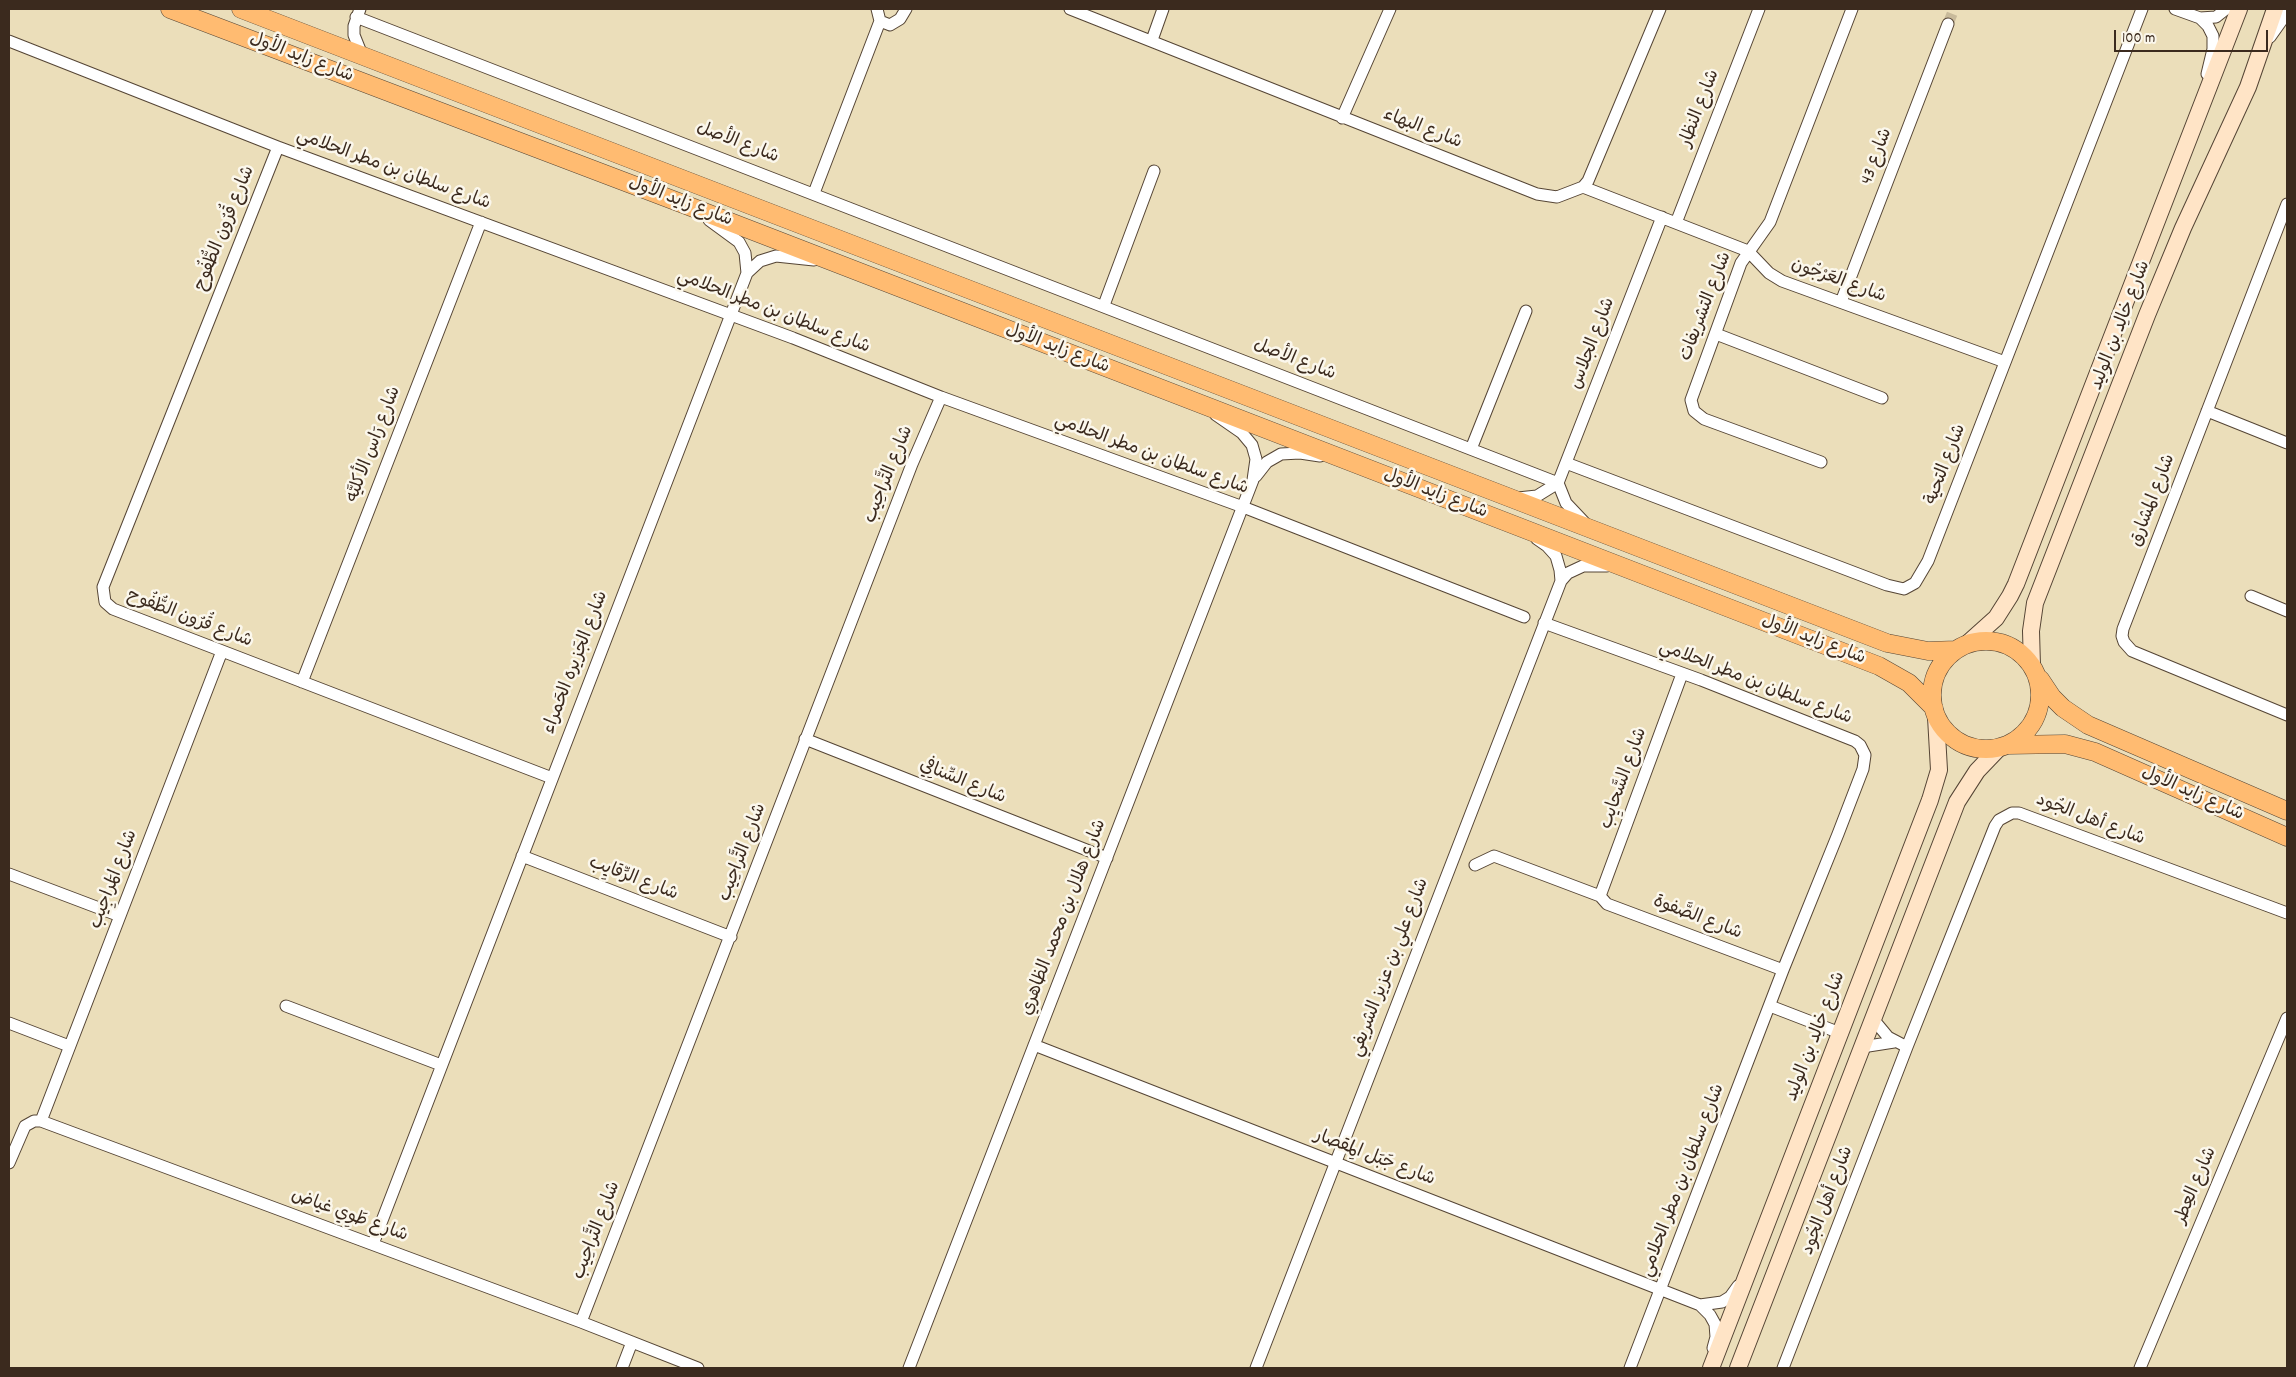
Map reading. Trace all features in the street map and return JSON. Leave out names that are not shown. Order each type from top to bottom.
[{"type":"main road","name":"شارع زايد الأول","points":[[170,9],[1879,666],[1909,683],[1935,713]]},
{"type":"main road","name":"شارع زايد الأول","points":[[241,9],[1887,643],[1921,651],[1961,647]]},
{"type":"main road","points":[[1979,641],[2003,643],[2014,648],[2035,671],[2040,689],[2040,703],[2036,716],[2030,728],[2020,738],[2004,746],[1974,748],[1962,744],[1943,728],[1935,713],[1934,682],[1938,670],[1961,647],[1979,641]]},
{"type":"main road","name":"شارع زايد الأول","points":[[2035,671],[2052,698],[2088,725],[2287,811]]},
{"type":"main road","name":"شارع زايد الأول","points":[[2004,746],[2065,744],[2096,752],[2287,837]]},
{"type":"street","points":[[814,193],[880,21],[877,9]]},
{"type":"street","points":[[880,21],[886,25],[894,24],[900,19],[906,9]]},
{"type":"street","name":"شارع البهاء","points":[[1070,9],[1537,194],[1557,197],[1583,187]]},
{"type":"street","points":[[1152,40],[1163,9]]},
{"type":"street","points":[[1342,118],[1390,9]]},
{"type":"street","points":[[1583,187],[1592,173],[1660,9]]},
{"type":"street","name":"شارع النظار","points":[[1676,223],[1759,9]]},
{"type":"street","name":"شارع التشريفات","points":[[1821,462],[1704,419],[1696,414],[1691,404],[1692,394],[1748,251],[1768,226],[1852,9]]},
{"type":"street","name":"شارع التحية","points":[[1566,463],[1887,586],[1904,589],[1916,583],[1928,561],[2142,9]]},
{"type":"street","points":[[2175,9],[2200,18],[2216,17],[2226,9]]},
{"type":"street","name":"شارع خالِد بن الوليد","points":[[1961,647],[1996,618],[2013,590],[2240,9]]},
{"type":"street","name":"شارع خالِد بن الوليد","points":[[2035,671],[2031,631],[2035,602],[2147,315],[2183,228],[2239,106],[2262,49],[2275,9]]},
{"type":"street","points":[[358,13],[354,35],[362,55]]},
{"type":"street","name":"شارع الأصل","points":[[358,13],[1558,483]]},
{"type":"street","points":[[2262,49],[2287,13]]},
{"type":"street","points":[[2200,18],[2211,31],[2214,43],[2207,74],[2206,92]]},
{"type":"street","name":"شارع 43","points":[[1841,302],[1948,24]]},
{"type":"street","name":"شارع سلطان بن مطر الحلامي","points":[[9,41],[278,147],[730,314],[940,397],[1242,507],[1524,617]]},
{"type":"street","name":"شارع قُرُون الطُّفُوح","points":[[278,147],[103,586],[105,602],[113,609],[552,778]]},
{"type":"street","points":[[1104,306],[1154,171]]},
{"type":"street","name":"شارع العَرْجُون","points":[[1583,187],[1748,251],[1776,278],[2005,362]]},
{"type":"street","name":"شارع المشارق","points":[[2287,204],[2123,629],[2124,642],[2132,651],[2287,715]]},
{"type":"street","points":[[686,206],[729,233],[739,242],[745,253],[747,273]]},
{"type":"street","name":"شارع الجلاس","points":[[1558,483],[1662,217]]},
{"type":"street","name":"شارع رَاس الأكليَّه","points":[[302,682],[481,222]]},
{"type":"street","points":[[747,273],[760,261],[776,256],[829,262]]},
{"type":"street","name":"شارع الجَزيره الحَمراء","points":[[373,1244],[747,273]]},
{"type":"street","points":[[1471,449],[1526,310]]},
{"type":"street","points":[[1716,334],[1882,398]]},
{"type":"street","name":"شارع التَّراحِيب","points":[[582,1322],[731,937],[805,739],[940,397]]},
{"type":"street","name":"شارع هلال بن محمد الظاهري","points":[[909,1368],[1253,480],[1256,459],[1255,452],[1248,438],[1201,405]]},
{"type":"street","points":[[2207,411],[2287,443]]},
{"type":"street","name":"شارع هلال بن محمد الظاهري","points":[[1253,480],[1267,462],[1281,454],[1300,453],[1345,461]]},
{"type":"street","points":[[1512,498],[1537,496],[1558,483],[1561,494],[1573,512],[1594,530]]},
{"type":"street","points":[[1517,526],[1553,552],[1559,563],[1560,581]]},
{"type":"street","points":[[1560,581],[1568,573],[1583,566],[1598,564],[1625,568]]},
{"type":"street","name":"شارع علي بن عزيز الشريفي","points":[[1256,1368],[1560,581]]},
{"type":"street","points":[[2252,596],[2287,611]]},
{"type":"street","name":"شارع سلطان بن مطر الحلامي","points":[[1544,623],[1855,741],[1865,755],[1863,769],[1783,970],[1630,1368]]},
{"type":"street","name":"شارع المَراجِيب","points":[[40,1121],[222,651]]},
{"type":"street","name":"شارع السَّحايِب","points":[[1600,896],[1682,674]]},
{"type":"street","name":"شارع خالِد بن الوليد","points":[[1709,1368],[1840,1034],[1934,786],[1939,755],[1935,713]]},
{"type":"street","name":"شارع السِّنافِي","points":[[805,739],[1107,858]]},
{"type":"street","points":[[1742,1365],[1872,1019],[1958,802],[1977,771],[2004,746]]},
{"type":"street","name":"شارع أهل الجُود","points":[[1783,1368],[1995,826],[2005,815],[2020,813],[2287,914]]},
{"type":"street","points":[[2265,827],[2287,842]]},
{"type":"street","name":"شارع الرِّقايِب","points":[[522,856],[731,937]]},
{"type":"street","name":"شارع الصَّفوة","points":[[1475,865],[1494,856],[1600,896],[1607,904],[1783,970]]},
{"type":"street","points":[[9,874],[120,916]]},
{"type":"street","points":[[286,1006],[442,1066]]},
{"type":"street","points":[[1770,1006],[1840,1034]]},
{"type":"street","name":"شارع العِطر","points":[[2140,1368],[2287,1018]]},
{"type":"street","points":[[1872,1019],[1894,1042],[1907,1047]]},
{"type":"street","points":[[9,1023],[69,1046]]},
{"type":"street","points":[[1862,1046],[1894,1042]]},
{"type":"street","name":"شارع جَبَل المِقصار","points":[[1034,1045],[1700,1305]]},
{"type":"street","points":[[9,1162],[21,1131],[29,1122],[40,1121]]},
{"type":"street","name":"شارع طَوِي غياض","points":[[40,1121],[582,1322],[698,1368]]},
{"type":"street","points":[[1700,1305],[1722,1302],[1735,1292],[1758,1246]]},
{"type":"street","points":[[1700,1305],[1710,1315],[1715,1324],[1716,1337],[1709,1368]]},
{"type":"street","points":[[622,1368],[632,1342]]},
{"type":"tunnel","points":[[1948,24],[1954,9]]}]
